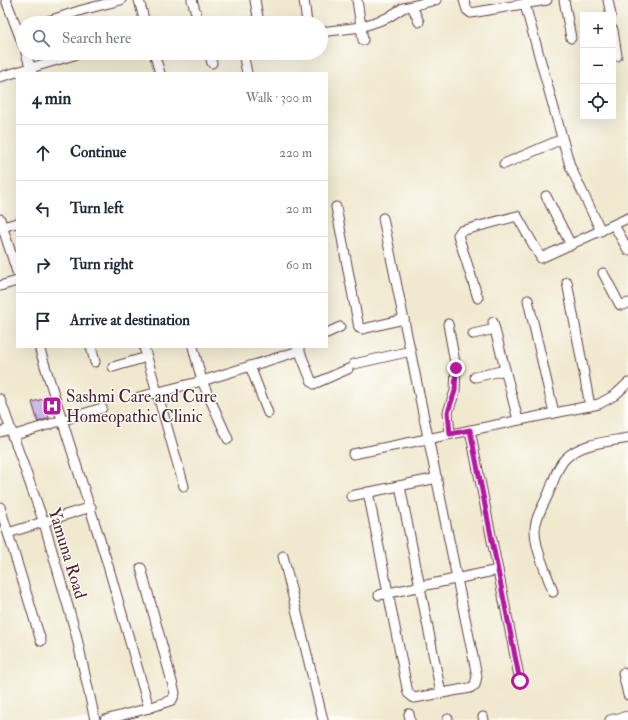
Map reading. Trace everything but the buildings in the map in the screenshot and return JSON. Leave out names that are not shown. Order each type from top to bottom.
[{"type":"street","points":[[6,0],[16,20]]},
{"type":"street","points":[[80,0],[82,10]]},
{"type":"street","points":[[64,16],[121,0]]},
{"type":"street","points":[[139,0],[143,16]]},
{"type":"street","points":[[192,0],[197,16]]},
{"type":"street","points":[[255,0],[257,16]]},
{"type":"street","points":[[304,0],[306,16]]},
{"type":"street","points":[[357,0],[363,40]]},
{"type":"street","points":[[328,31],[361,27],[387,18],[403,8],[436,0]]},
{"type":"street","points":[[464,0],[467,10],[471,13],[525,5],[547,0]]},
{"type":"street","points":[[564,0],[571,38]]},
{"type":"street","points":[[608,0],[610,12]]},
{"type":"street","points":[[525,5],[562,139],[573,173],[601,231]]},
{"type":"street","points":[[412,6],[419,22]]},
{"type":"street","points":[[616,48],[617,56]]},
{"type":"street","points":[[28,60],[31,71],[62,60]]},
{"type":"street","points":[[156,60],[160,72]]},
{"type":"street","points":[[244,60],[247,72]]},
{"type":"street","points":[[0,77],[16,74]]},
{"type":"street","points":[[504,164],[562,139]]},
{"type":"street","points":[[546,196],[571,245]]},
{"type":"street","points":[[336,207],[359,328],[363,329],[404,319]]},
{"type":"street","points":[[478,298],[458,235],[459,232],[517,216],[541,258],[628,218]]},
{"type":"street","points":[[368,492],[384,594],[408,693],[414,698],[470,688],[475,685],[478,676],[383,218]]},
{"type":"street","points":[[16,223],[1,223],[16,269]]},
{"type":"street","points":[[614,225],[628,250]]},
{"type":"street","points":[[603,273],[620,305],[628,303]]},
{"type":"street","points":[[0,286],[16,281]]},
{"type":"street","points":[[567,282],[590,406]]},
{"type":"street","points":[[528,300],[554,413]]},
{"type":"street","points":[[448,324],[456,368],[455,391],[448,412],[450,434]]},
{"type":"street","points":[[473,334],[494,325],[518,420]]},
{"type":"street","points":[[328,333],[340,328]]},
{"type":"street","points":[[39,348],[61,421],[91,507],[149,708]]},
{"type":"street","points":[[91,348],[95,362]]},
{"type":"street","points":[[144,348],[184,486]]},
{"type":"street","points":[[193,348],[202,381],[228,439]]},
{"type":"street","points":[[139,397],[202,381],[299,349],[314,384],[351,367],[411,351]]},
{"type":"street","points":[[113,367],[147,357]]},
{"type":"street","points":[[250,366],[268,413]]},
{"type":"street","points":[[475,377],[505,370]]},
{"type":"street","points":[[353,454],[599,404],[615,396],[628,383]]},
{"type":"street","name":"Yamuna Road","points":[[0,399],[44,522],[76,634],[95,720]]},
{"type":"street","points":[[0,432],[11,433],[61,421],[102,408]]},
{"type":"street","points":[[470,430],[520,681]]},
{"type":"street","points":[[553,592],[535,531],[536,522],[556,475],[564,460],[576,450],[628,438]]},
{"type":"street","points":[[351,496],[437,478]]},
{"type":"street","points":[[400,486],[441,693]]},
{"type":"street","points":[[0,507],[2,518],[41,641]]},
{"type":"street","points":[[8,533],[91,507]]},
{"type":"street","points":[[282,556],[323,720]]},
{"type":"street","points":[[105,720],[172,700],[175,693],[141,568]]},
{"type":"street","points":[[384,594],[498,570]]},
{"type":"street","points":[[623,673],[628,695]]},
{"type":"street","points":[[610,720],[628,716]]},
{"type":"place","name":"Sashmi Care and Cure Homeopathic Clinic","points":[[52,406]]},
{"type":"route","points":[[456,368],[455,391],[448,412],[450,434],[470,430],[520,681]]}]
